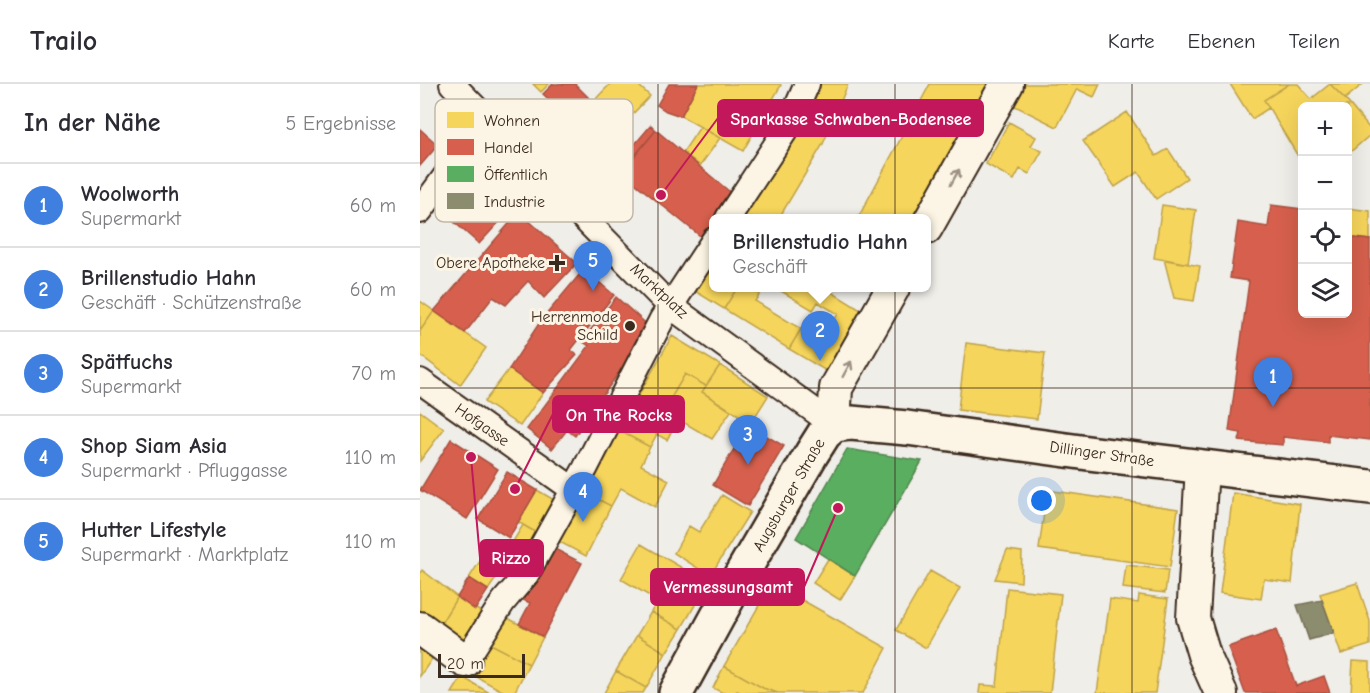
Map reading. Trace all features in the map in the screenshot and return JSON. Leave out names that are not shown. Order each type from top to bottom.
[{"type":"street","points":[[731,214],[789,125],[807,84]]},
{"type":"street","points":[[931,221],[1007,84]]},
{"type":"street","name":"Marktplatz","points":[[461,87],[471,99]]},
{"type":"street","points":[[420,211],[435,191]]},
{"type":"street","name":"Marktplatz","points":[[589,222],[671,305],[834,425]]},
{"type":"street","points":[[420,628],[465,661],[503,602],[526,575],[574,490],[657,329],[709,248]]},
{"type":"street","points":[[834,425],[836,388],[891,292]]},
{"type":"street","name":"Hofgasse","points":[[420,381],[574,490]]},
{"type":"street","name":"Dillinger Straße","points":[[834,425],[851,423],[907,428],[1370,487]]},
{"type":"street","name":"Augsburger Straße","points":[[676,693],[730,594],[824,434],[834,425]]},
{"type":"street","points":[[1202,467],[1193,618],[1204,655],[1221,693]]},
{"type":"building: Wohnen","points":[[533,84],[549,84],[541,92]]},
{"type":"building: Wohnen","points":[[610,84],[637,84],[650,96],[633,114],[633,99],[596,99]]},
{"type":"building: Wohnen","points":[[698,84],[781,85],[743,151],[681,116]]},
{"type":"building: Wohnen","points":[[816,84],[848,84],[823,144],[781,214],[740,214]]},
{"type":"building: Wohnen","points":[[930,84],[989,84],[919,214],[860,214]]},
{"type":"building: Wohnen","points":[[1024,84],[1100,84],[1094,97],[1077,89],[1057,127],[1013,105]]},
{"type":"building: Wohnen","points":[[1230,84],[1289,84],[1264,100],[1269,108],[1252,119]]},
{"type":"building: Wohnen","points":[[1289,84],[1298,84],[1311,99],[1330,84],[1348,102],[1298,102],[1298,156],[1264,100]]},
{"type":"building: Wohnen","points":[[1330,84],[1363,84],[1345,99]]},
{"type":"building: Wohnen","points":[[1352,107],[1370,129],[1370,135],[1352,151]]},
{"type":"building: Wohnen","points":[[1127,112],[1156,156],[1168,149],[1187,178],[1156,199],[1138,172],[1115,187],[1083,141]]},
{"type":"building: Wohnen","points":[[1009,122],[1036,137],[1031,146],[1042,151],[1029,174],[1020,169],[1014,180],[986,164]]},
{"type":"building: Wohnen","points":[[700,127],[720,138],[700,166],[683,152]]},
{"type":"building: Wohnen","points":[[1162,205],[1196,210],[1188,264],[1154,258]]},
{"type":"building: Wohnen","points":[[1352,209],[1370,211],[1370,240],[1352,238]]},
{"type":"building: Wohnen","points":[[1164,259],[1200,266],[1194,301],[1174,298]]},
{"type":"building: Wohnen","points":[[709,260],[709,292],[735,292],[724,309],[687,286]]},
{"type":"building: Wohnen","points":[[735,292],[756,292],[760,294],[755,301],[801,329],[789,349],[724,309]]},
{"type":"building: Wohnen","points":[[783,292],[832,292],[864,312],[828,372],[789,349],[801,329],[821,342],[838,314],[818,302],[813,310]]},
{"type":"building: Wohnen","points":[[420,301],[434,311],[420,331]]},
{"type":"building: Wohnen","points":[[434,311],[486,348],[460,385],[420,355],[420,331]]},
{"type":"building: Wohnen","points":[[672,336],[720,365],[706,386],[685,374],[661,415],[635,402]]},
{"type":"building: Wohnen","points":[[966,343],[1045,353],[1037,419],[958,410]]},
{"type":"building: Wohnen","points":[[720,365],[768,396],[751,423],[702,392]]},
{"type":"building: Wohnen","points":[[509,369],[543,393],[520,426],[484,402]]},
{"type":"building: Wohnen","points":[[685,374],[706,386],[702,392],[731,411],[712,439],[678,419],[667,440],[656,434],[666,417],[661,415]]},
{"type":"building: Wohnen","points":[[630,399],[666,417],[650,447],[614,428]]},
{"type":"building: Wohnen","points":[[420,411],[444,429],[420,461]]},
{"type":"building: Wohnen","points":[[614,428],[650,447],[641,465],[669,480],[655,507],[621,488],[611,506],[582,491]]},
{"type":"building: Wohnen","points":[[537,490],[561,504],[542,536],[518,522]]},
{"type":"building: Wohnen","points":[[1047,490],[1178,509],[1170,567],[1039,549]]},
{"type":"building: Wohnen","points":[[582,491],[611,506],[586,556],[556,540]]},
{"type":"building: Wohnen","points":[[1233,493],[1300,504],[1292,583],[1264,579],[1261,599],[1220,593]]},
{"type":"building: Wohnen","points":[[722,495],[750,512],[710,576],[674,553],[689,526],[699,532]]},
{"type":"building: Wohnen","points":[[523,525],[542,536],[525,565],[506,553]]},
{"type":"building: Wohnen","points":[[641,544],[708,583],[681,629],[651,612],[658,601],[621,579]]},
{"type":"building: Wohnen","points":[[1007,550],[1022,552],[1021,582],[995,579]]},
{"type":"building: Wohnen","points":[[482,558],[501,571],[488,590],[469,578]]},
{"type":"building: Wohnen","points":[[828,559],[855,576],[840,600],[813,583]]},
{"type":"building: Wohnen","points":[[1126,565],[1168,570],[1165,593],[1123,588]]},
{"type":"building: Wohnen","points":[[422,570],[457,597],[435,633],[420,623],[420,573]]},
{"type":"building: Wohnen","points":[[930,571],[960,588],[926,648],[896,630]]},
{"type":"building: Wohnen","points":[[772,583],[887,648],[863,693],[778,693],[763,688],[724,666]]},
{"type":"building: Wohnen","points":[[1357,583],[1370,621],[1370,645],[1341,654],[1320,594]]},
{"type":"building: Wohnen","points":[[1007,588],[1061,594],[1050,693],[979,693],[980,685],[997,686]]},
{"type":"building: Wohnen","points":[[1139,595],[1168,599],[1155,693],[1097,693],[1110,599],[1138,603]]},
{"type":"building: Wohnen","points":[[457,597],[486,615],[464,651],[435,633]]},
{"type":"building: Wohnen","points":[[651,612],[681,629],[666,653],[637,635]]},
{"type":"building: Wohnen","points":[[504,616],[543,637],[529,664],[489,643]]},
{"type":"building: Wohnen","points":[[637,635],[666,653],[646,688],[616,671]]},
{"type":"building: Wohnen","points":[[420,642],[436,653],[420,676]]},
{"type":"building: Wohnen","points":[[489,643],[529,664],[514,693],[506,693],[473,675]]},
{"type":"building: Wohnen","points":[[1353,661],[1370,662],[1370,693],[1351,693]]},
{"type":"building: Wohnen","points":[[724,666],[763,688],[778,693],[737,691],[723,693],[713,688]]},
{"type":"building: Wohnen","points":[[616,671],[646,688],[643,693],[604,693]]},
{"type":"building: Wohnen","points":[[462,677],[490,693],[452,693]]},
{"type":"building: Handel","points":[[553,84],[575,84],[590,99],[548,99],[543,94]]},
{"type":"building: Handel","points":[[669,84],[698,84],[681,116],[657,105]]},
{"type":"building: Handel","points":[[651,125],[656,130],[633,158],[633,146]]},
{"type":"building: Handel","points":[[420,129],[435,142],[435,148],[420,166]]},
{"type":"building: Handel","points":[[656,130],[736,197],[723,214],[709,214],[709,235],[705,240],[633,182],[633,158]]},
{"type":"building: Handel","points":[[1271,205],[1298,208],[1298,318],[1352,318],[1352,238],[1370,240],[1370,440],[1328,435],[1328,442],[1283,437],[1283,445],[1239,441],[1241,433],[1229,431],[1249,281],[1230,278],[1238,222],[1268,227]]},
{"type":"building: Handel","points":[[454,222],[499,222],[479,244]]},
{"type":"building: Handel","points":[[510,222],[530,222],[577,263],[544,298],[528,281],[506,305],[493,297],[465,333],[434,311]]},
{"type":"building: Handel","points":[[584,269],[614,295],[571,350],[577,355],[543,393],[509,369],[540,322]]},
{"type":"building: Handel","points":[[616,297],[650,327],[575,436],[567,430],[552,449],[527,429],[589,346],[582,341]]},
{"type":"building: Handel","points":[[748,425],[784,446],[748,506],[713,485]]},
{"type":"building: Handel","points":[[451,439],[498,469],[467,519],[420,490]]},
{"type":"building: Handel","points":[[507,472],[537,490],[509,538],[478,519]]},
{"type":"building: Handel","points":[[551,547],[582,563],[543,637],[519,624],[530,603],[523,600]]},
{"type":"building: Handel","points":[[469,578],[488,590],[475,610],[457,597]]},
{"type":"building: Handel","points":[[1276,630],[1296,686],[1324,676],[1330,693],[1245,693],[1228,647]]},
{"type":"building: Öffentlich","points":[[847,449],[922,461],[855,576],[796,538]]},
{"type":"building: Industrie","points":[[1322,600],[1334,633],[1309,640],[1297,605]]},
{"type":"place","name":"Sparkasse Schwaben-Bodensee","points":[[661,195]]},
{"type":"place","name":"Obere Apotheke","points":[[557,263]]},
{"type":"place","name":"Hutter Lifestyle","points":[[593,291]]},
{"type":"place","name":"Herrenmode Schild","points":[[630,326]]},
{"type":"place","name":"Brillenstudio Hahn","points":[[820,361]]},
{"type":"place","name":"Woolworth","points":[[1273,407]]},
{"type":"place","name":"Rizzo","points":[[471,457]]},
{"type":"place","name":"Spätfuchs","points":[[748,465]]},
{"type":"place","name":"On The Rocks","points":[[515,489]]},
{"type":"place","name":"Vermessungsamt","points":[[838,508]]},
{"type":"place","name":"Shop Siam Asia","points":[[583,522]]}]
